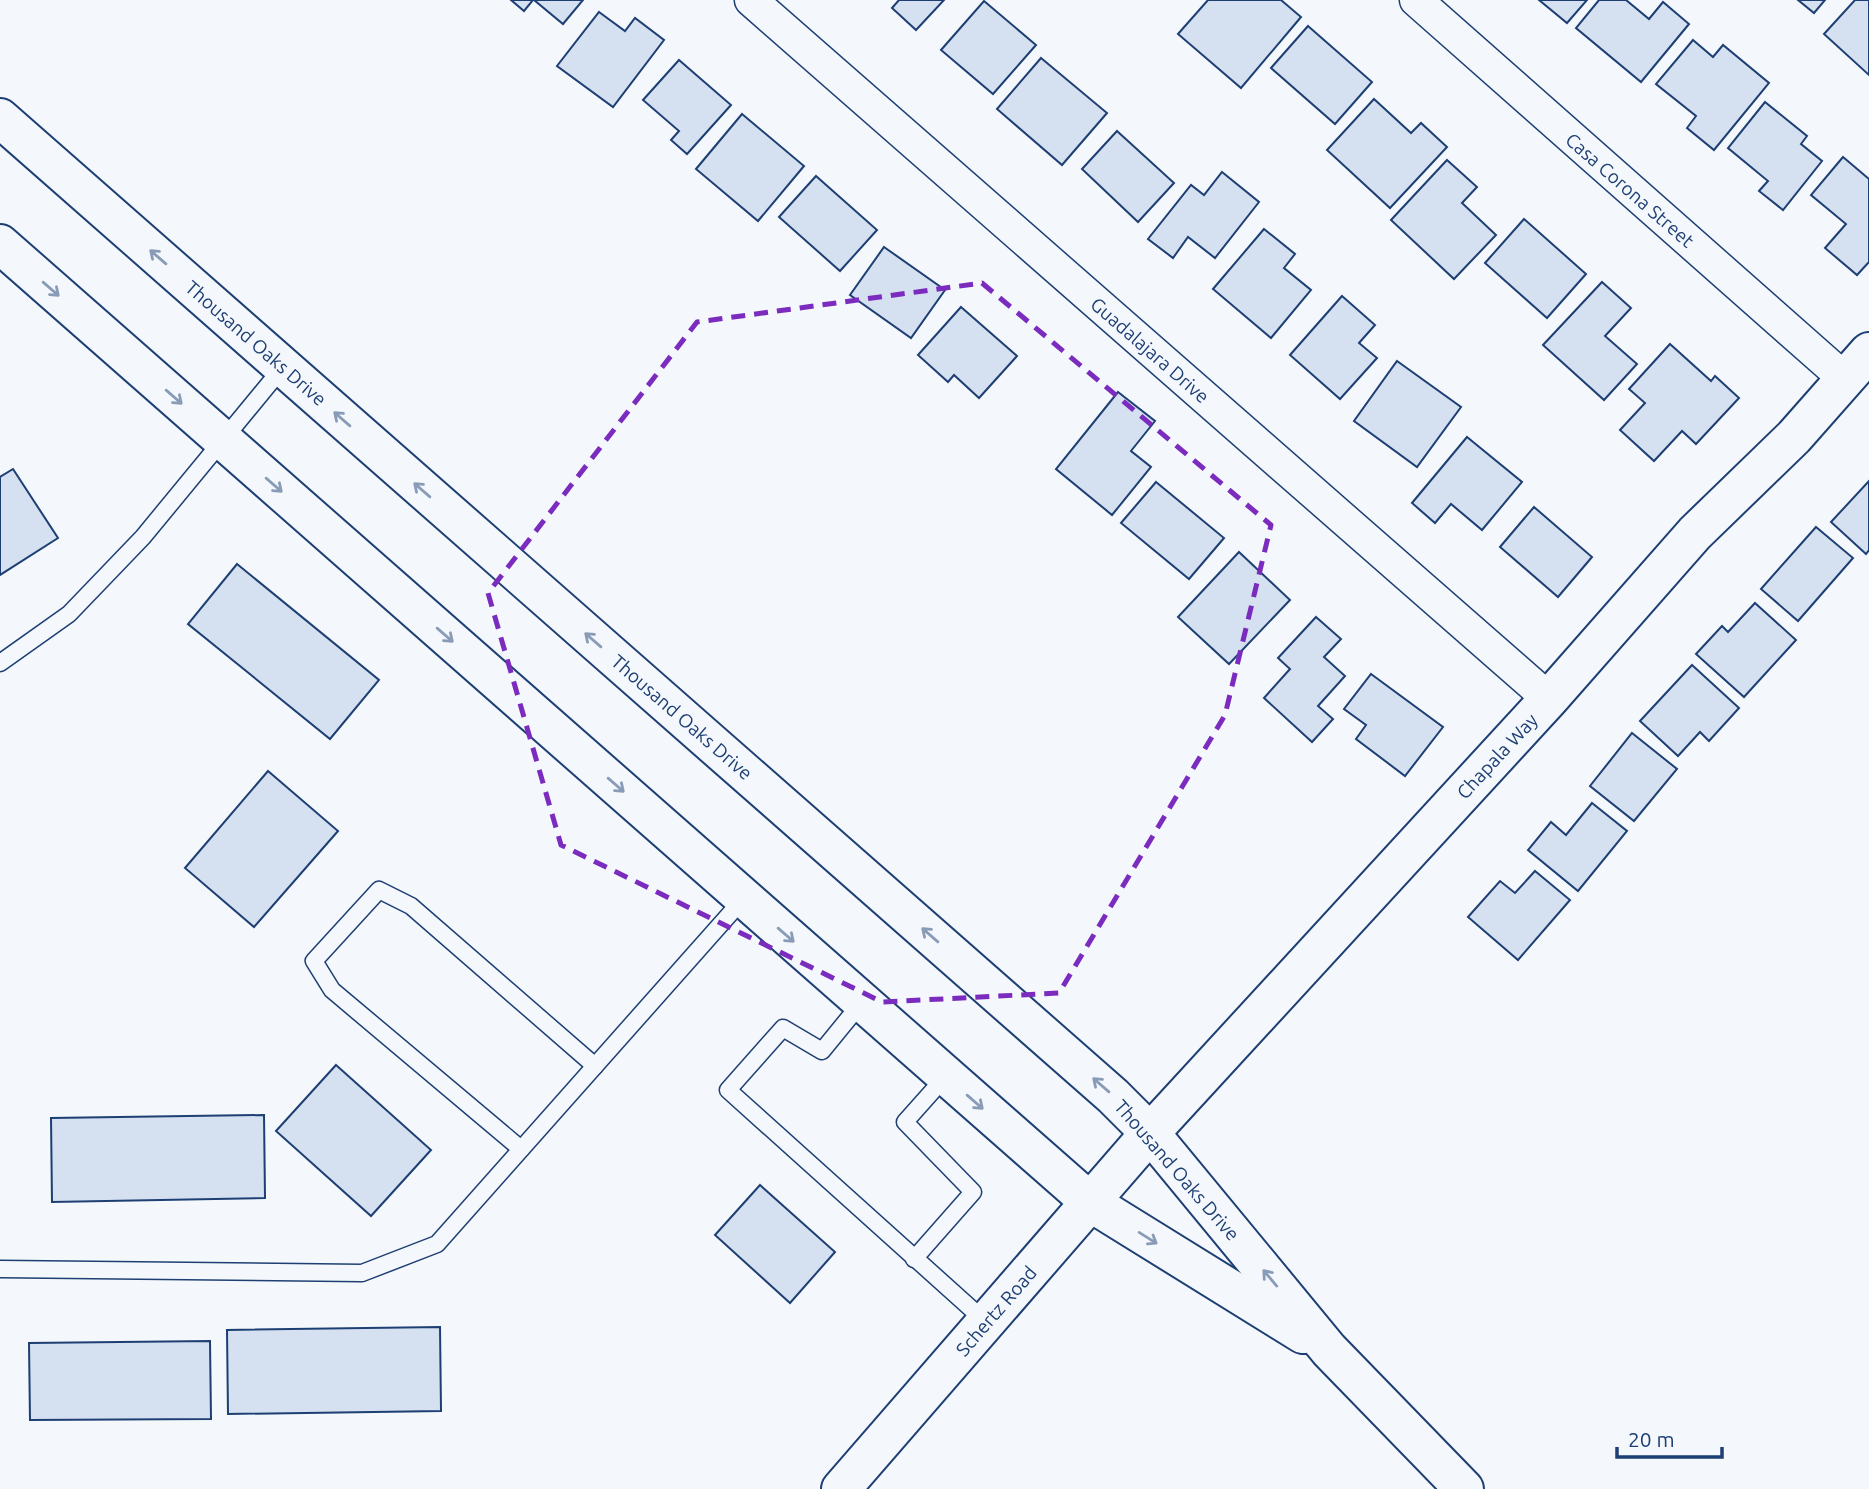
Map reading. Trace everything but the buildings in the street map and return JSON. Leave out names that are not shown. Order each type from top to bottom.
[{"type":"main road","name":"Thousand Oaks Drive","points":[[0,118],[1103,1087],[1150,1133],[1329,1350],[1464,1489]]},
{"type":"main road","name":"Thousand Oaks Drive","points":[[0,244],[1090,1202],[1329,1350]]},
{"type":"main road","name":"Chapala Way","points":[[1150,1133],[1549,699],[1695,533],[1794,437],[1857,366]]},
{"type":"main road","name":"Schertz Road","points":[[841,1489],[1150,1133]]},
{"type":"street","name":"Guadalajara Drive","points":[[751,0],[1549,699]]},
{"type":"street","name":"Casa Corona Street","points":[[1416,0],[1857,366]]},
{"type":"lane","points":[[0,663],[69,614],[143,537],[283,367]]},
{"type":"lane","points":[[521,1149],[332,990],[314,961],[379,890],[411,906],[595,1066]]},
{"type":"lane","points":[[0,1269],[362,1273],[437,1244],[744,898]]},
{"type":"lane","points":[[862,1002],[822,1051],[783,1028],[728,1090],[986,1322]]},
{"type":"lane","points":[[914,1259],[973,1192],[905,1122],[946,1076]]},
{"type":"highlighted area","points":[[982,283],[1271,525],[1225,715],[1059,993],[882,1002],[561,845],[488,593],[697,322]]}]
